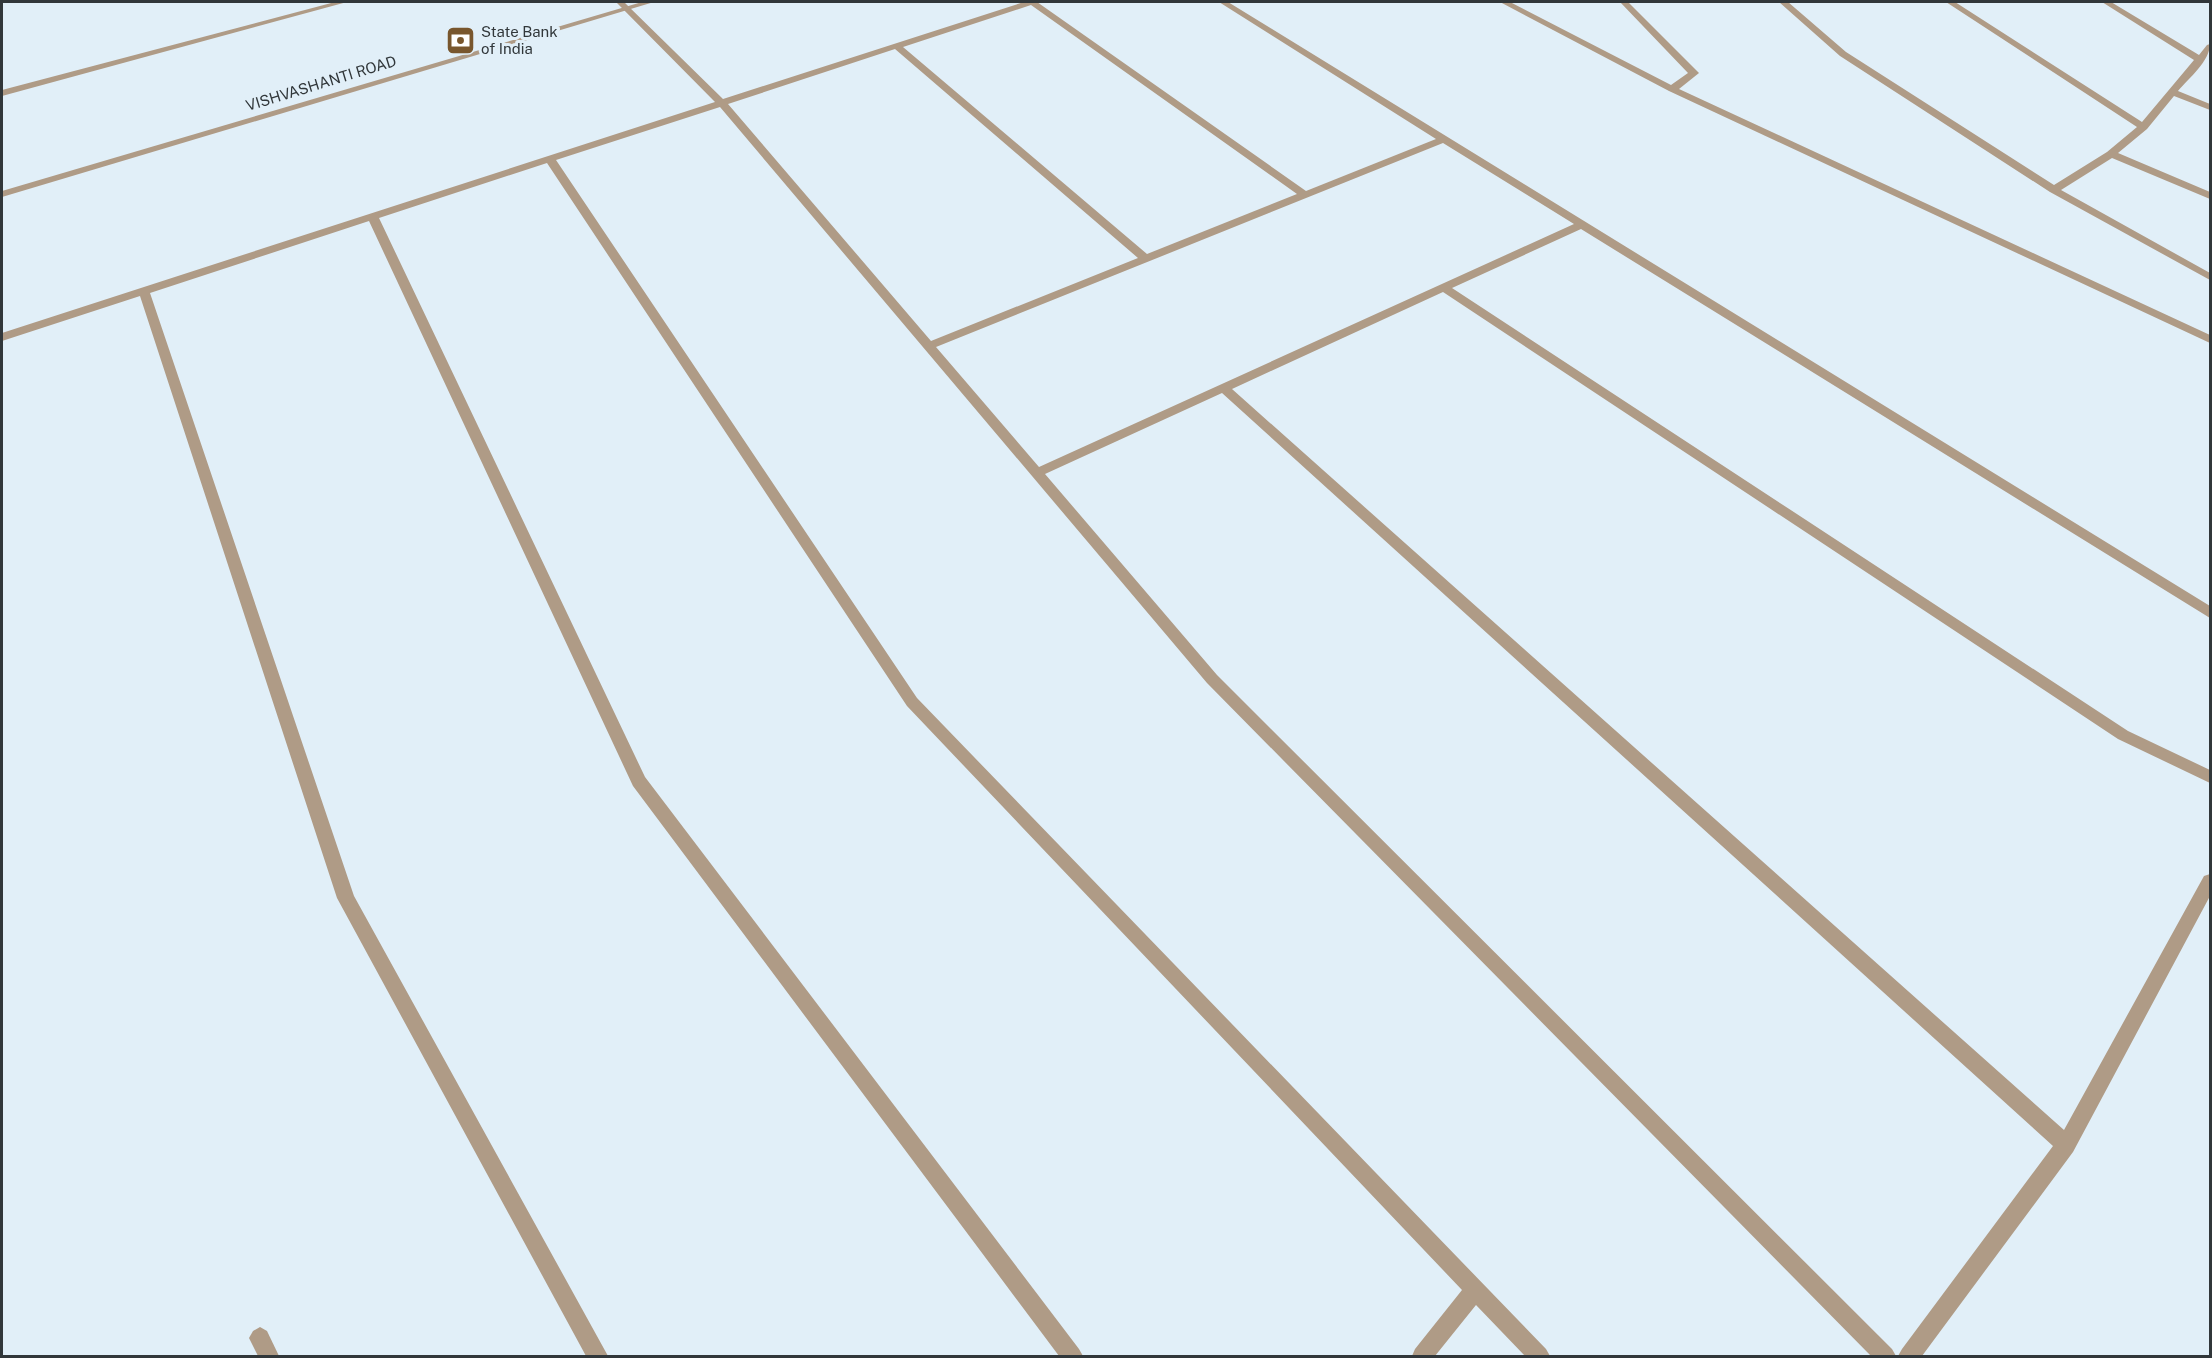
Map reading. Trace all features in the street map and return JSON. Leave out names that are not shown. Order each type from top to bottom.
[{"type":"street","points":[[2,93],[342,2]]},
{"type":"street","name":"VISHVASHANTI ROAD","points":[[2,194],[623,5],[650,2]]},
{"type":"street","points":[[2,337],[1031,2],[1306,196]]},
{"type":"street","points":[[1223,2],[2211,613]]},
{"type":"street","points":[[1504,2],[1672,89],[2211,339]]},
{"type":"street","points":[[1623,2],[1694,73],[1672,89]]},
{"type":"street","points":[[1783,2],[1843,54],[2055,190],[2211,277]]},
{"type":"street","points":[[1950,2],[2143,127]]},
{"type":"street","points":[[2106,2],[2201,60]]},
{"type":"street","points":[[623,5],[722,103],[1212,679],[1885,1356]]},
{"type":"street","points":[[897,46],[1146,259]]},
{"type":"street","points":[[2055,190],[2111,153],[2143,127],[2211,47]]},
{"type":"street","points":[[2174,93],[2211,107]]},
{"type":"street","points":[[928,346],[1444,139]]},
{"type":"street","points":[[2111,153],[2211,196]]},
{"type":"street","points":[[550,159],[912,702],[1539,1356]]},
{"type":"street","points":[[373,217],[639,781],[1072,1356]]},
{"type":"street","points":[[1036,472],[1583,224]]},
{"type":"street","points":[[1444,288],[2123,735],[2211,777]]},
{"type":"street","points":[[144,291],[346,898],[597,1356]]},
{"type":"street","points":[[1224,388],[2066,1145]]},
{"type":"street","points":[[1909,1356],[2066,1145],[2211,881]]},
{"type":"street","points":[[1422,1356],[1475,1290]]},
{"type":"place","name":"State Bank of India","points":[[460,40]]}]
